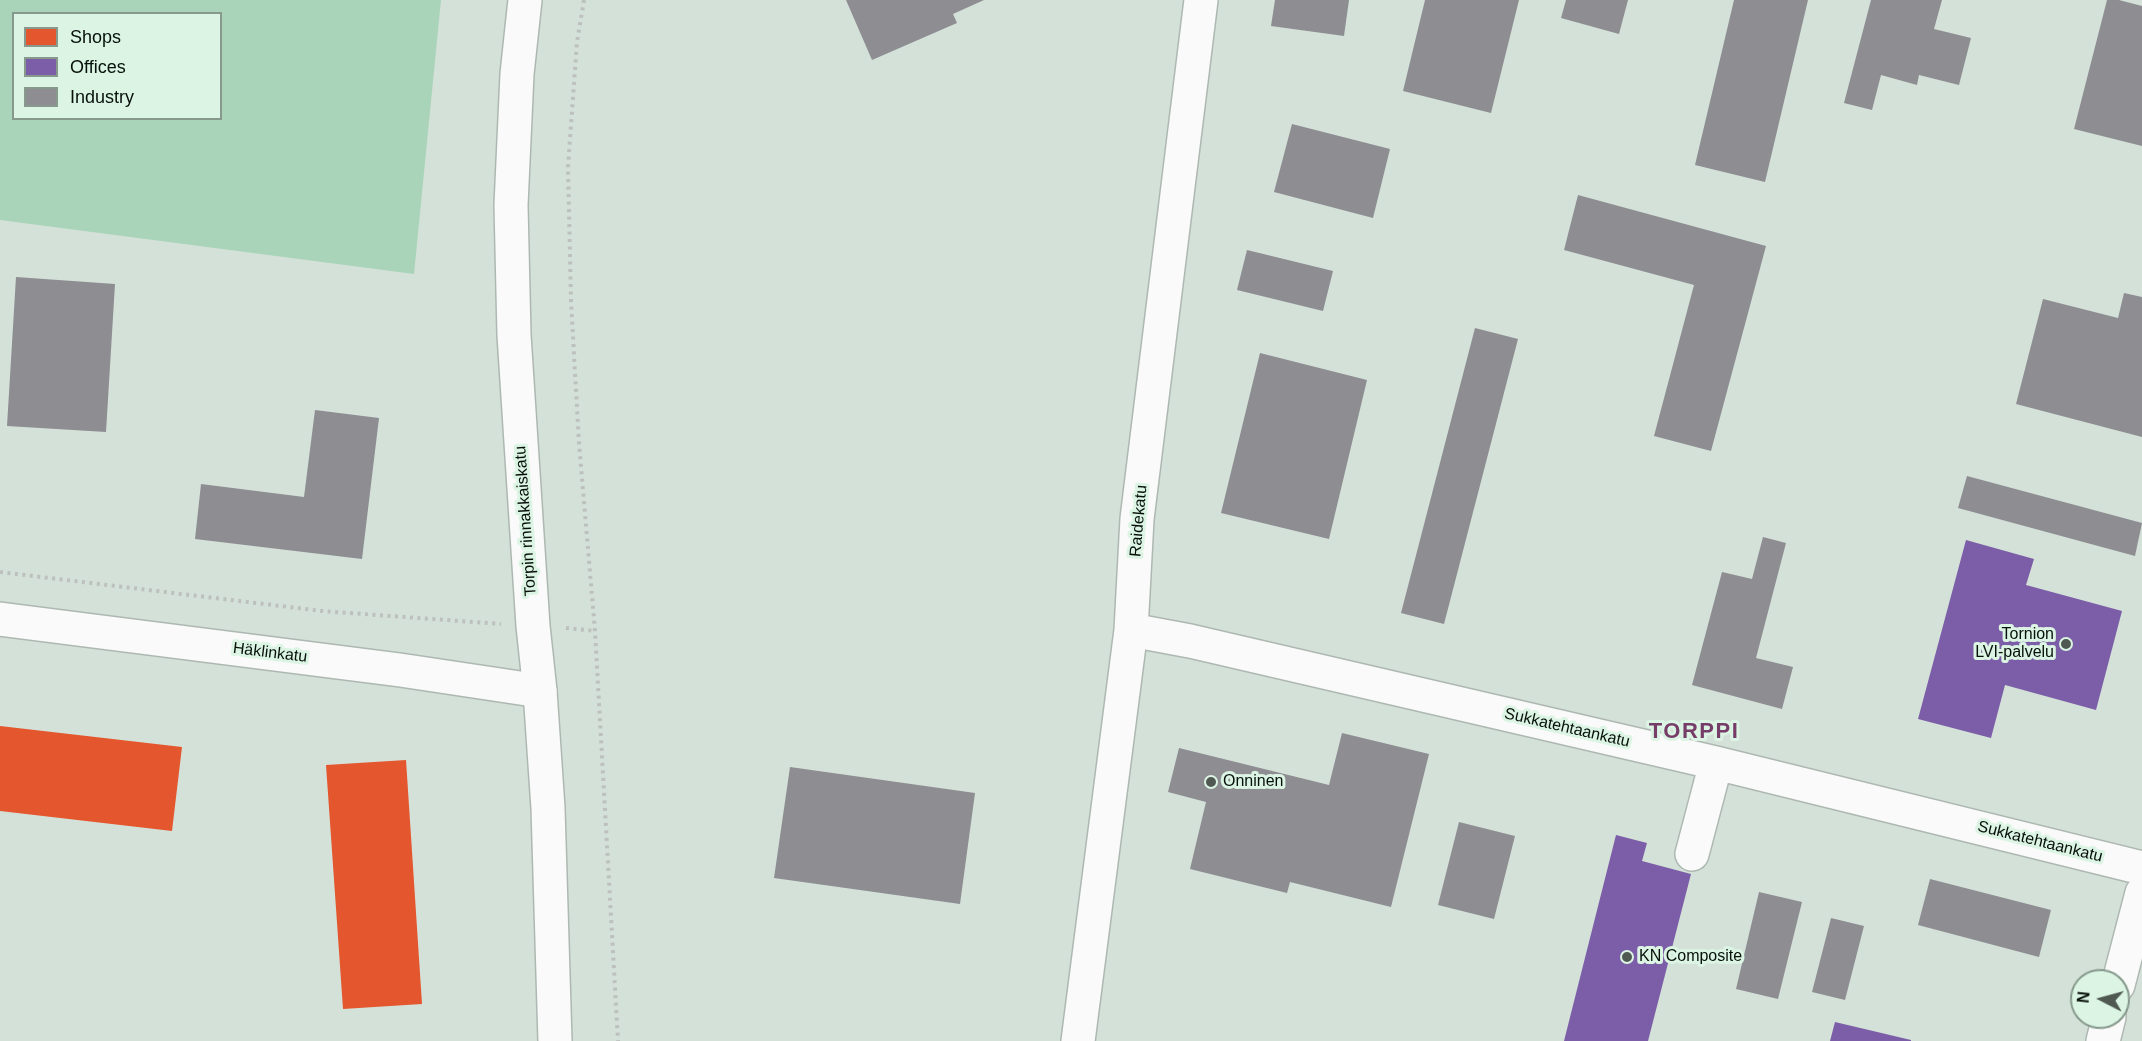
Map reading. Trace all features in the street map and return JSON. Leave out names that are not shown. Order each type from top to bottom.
[{"type":"street","name":"Torpin rinnakkaiskatu","points":[[525,0],[517,74],[511,205],[514,335],[533,626],[548,808],[555,1041]]},
{"type":"street","name":"Raidekatu","points":[[1077,1041],[1131,630],[1137,519],[1201,0]]},
{"type":"street","name":"Häklinkatu","points":[[0,619],[400,670],[540,692]]},
{"type":"street","name":"Sukkatehtaankatu","points":[[1131,630],[1190,641],[1716,763],[2142,868]]},
{"type":"street","points":[[1692,854],[1716,763]]},
{"type":"street","points":[[2122,969],[2142,893]]},
{"type":"path","points":[[584,0],[577,42],[568,167],[571,301],[595,631],[618,1041]]},
{"type":"path","points":[[0,572],[322,611],[595,631]]},
{"type":"green space","points":[[0,0],[441,0],[414,274],[0,220]]},
{"type":"building: Shops","points":[[0,726],[182,747],[172,831],[0,811]]},
{"type":"building: Shops","points":[[406,760],[422,1004],[343,1009],[326,765]]},
{"type":"building: Offices","points":[[1966,540],[2034,559],[2026,585],[2122,611],[2096,710],[2005,685],[1991,738],[1918,719]]},
{"type":"building: Offices","name":"KN Composite","points":[[1616,835],[1647,843],[1642,861],[1691,874],[1648,1041],[1564,1041]]},
{"type":"building: Offices","points":[[1835,1022],[1911,1040],[1911,1041],[1830,1041]]},
{"type":"building: Industry","points":[[846,0],[984,0],[953,14],[957,23],[872,60]]},
{"type":"building: Industry","points":[[1275,0],[1349,0],[1344,36],[1271,26]]},
{"type":"building: Industry","points":[[1425,0],[1519,0],[1491,113],[1403,91]]},
{"type":"building: Industry","points":[[1566,0],[1628,0],[1619,34],[1561,18]]},
{"type":"building: Industry","points":[[1734,0],[1808,0],[1765,182],[1695,165]]},
{"type":"building: Industry","points":[[1871,0],[1942,0],[1934,29],[1971,38],[1959,85],[1919,75],[1917,85],[1881,75],[1872,110],[1844,103]]},
{"type":"building: Industry","points":[[2107,0],[2119,0],[2142,6],[2142,146],[2074,129]]},
{"type":"building: Industry","points":[[1292,124],[1390,149],[1373,218],[1274,192]]},
{"type":"building: Industry","points":[[1578,195],[1766,246],[1711,451],[1654,436],[1694,285],[1564,250]]},
{"type":"building: Industry","points":[[1247,250],[1333,271],[1323,311],[1237,290]]},
{"type":"building: Industry","points":[[16,277],[115,284],[106,432],[7,426]]},
{"type":"building: Industry","points":[[2124,293],[2142,297],[2142,437],[2016,404],[2043,299],[2118,318]]},
{"type":"building: Industry","points":[[1475,328],[1518,339],[1444,624],[1401,613]]},
{"type":"building: Industry","points":[[1260,353],[1367,380],[1329,539],[1221,513]]},
{"type":"building: Industry","points":[[315,410],[379,418],[362,559],[195,539],[201,484],[304,497]]},
{"type":"building: Industry","points":[[1967,476],[2142,523],[2135,556],[1958,508]]},
{"type":"building: Industry","points":[[1763,537],[1786,543],[1756,658],[1793,667],[1782,709],[1692,685],[1722,572],[1752,579]]},
{"type":"building: Industry","points":[[1342,733],[1429,754],[1391,907],[1290,882],[1287,893],[1190,869],[1206,802],[1168,792],[1179,748],[1329,785]]},
{"type":"building: Industry","points":[[790,767],[975,793],[960,904],[774,878]]},
{"type":"building: Industry","points":[[1459,822],[1515,836],[1494,919],[1438,905]]},
{"type":"building: Industry","points":[[1930,879],[2051,910],[2039,957],[1918,925]]},
{"type":"building: Industry","points":[[1759,892],[1802,902],[1778,999],[1736,989]]},
{"type":"building: Industry","points":[[1831,918],[1864,926],[1845,1000],[1812,992]]},
{"type":"place","name":"Tornion LVI-palvelu","points":[[2066,644]]},
{"type":"place","name":"Onninen","points":[[1211,782]]},
{"type":"place","name":"KN Composite","points":[[1627,957]]},
{"type":"district","name":"TORPPI","points":[[1694,732]]}]
